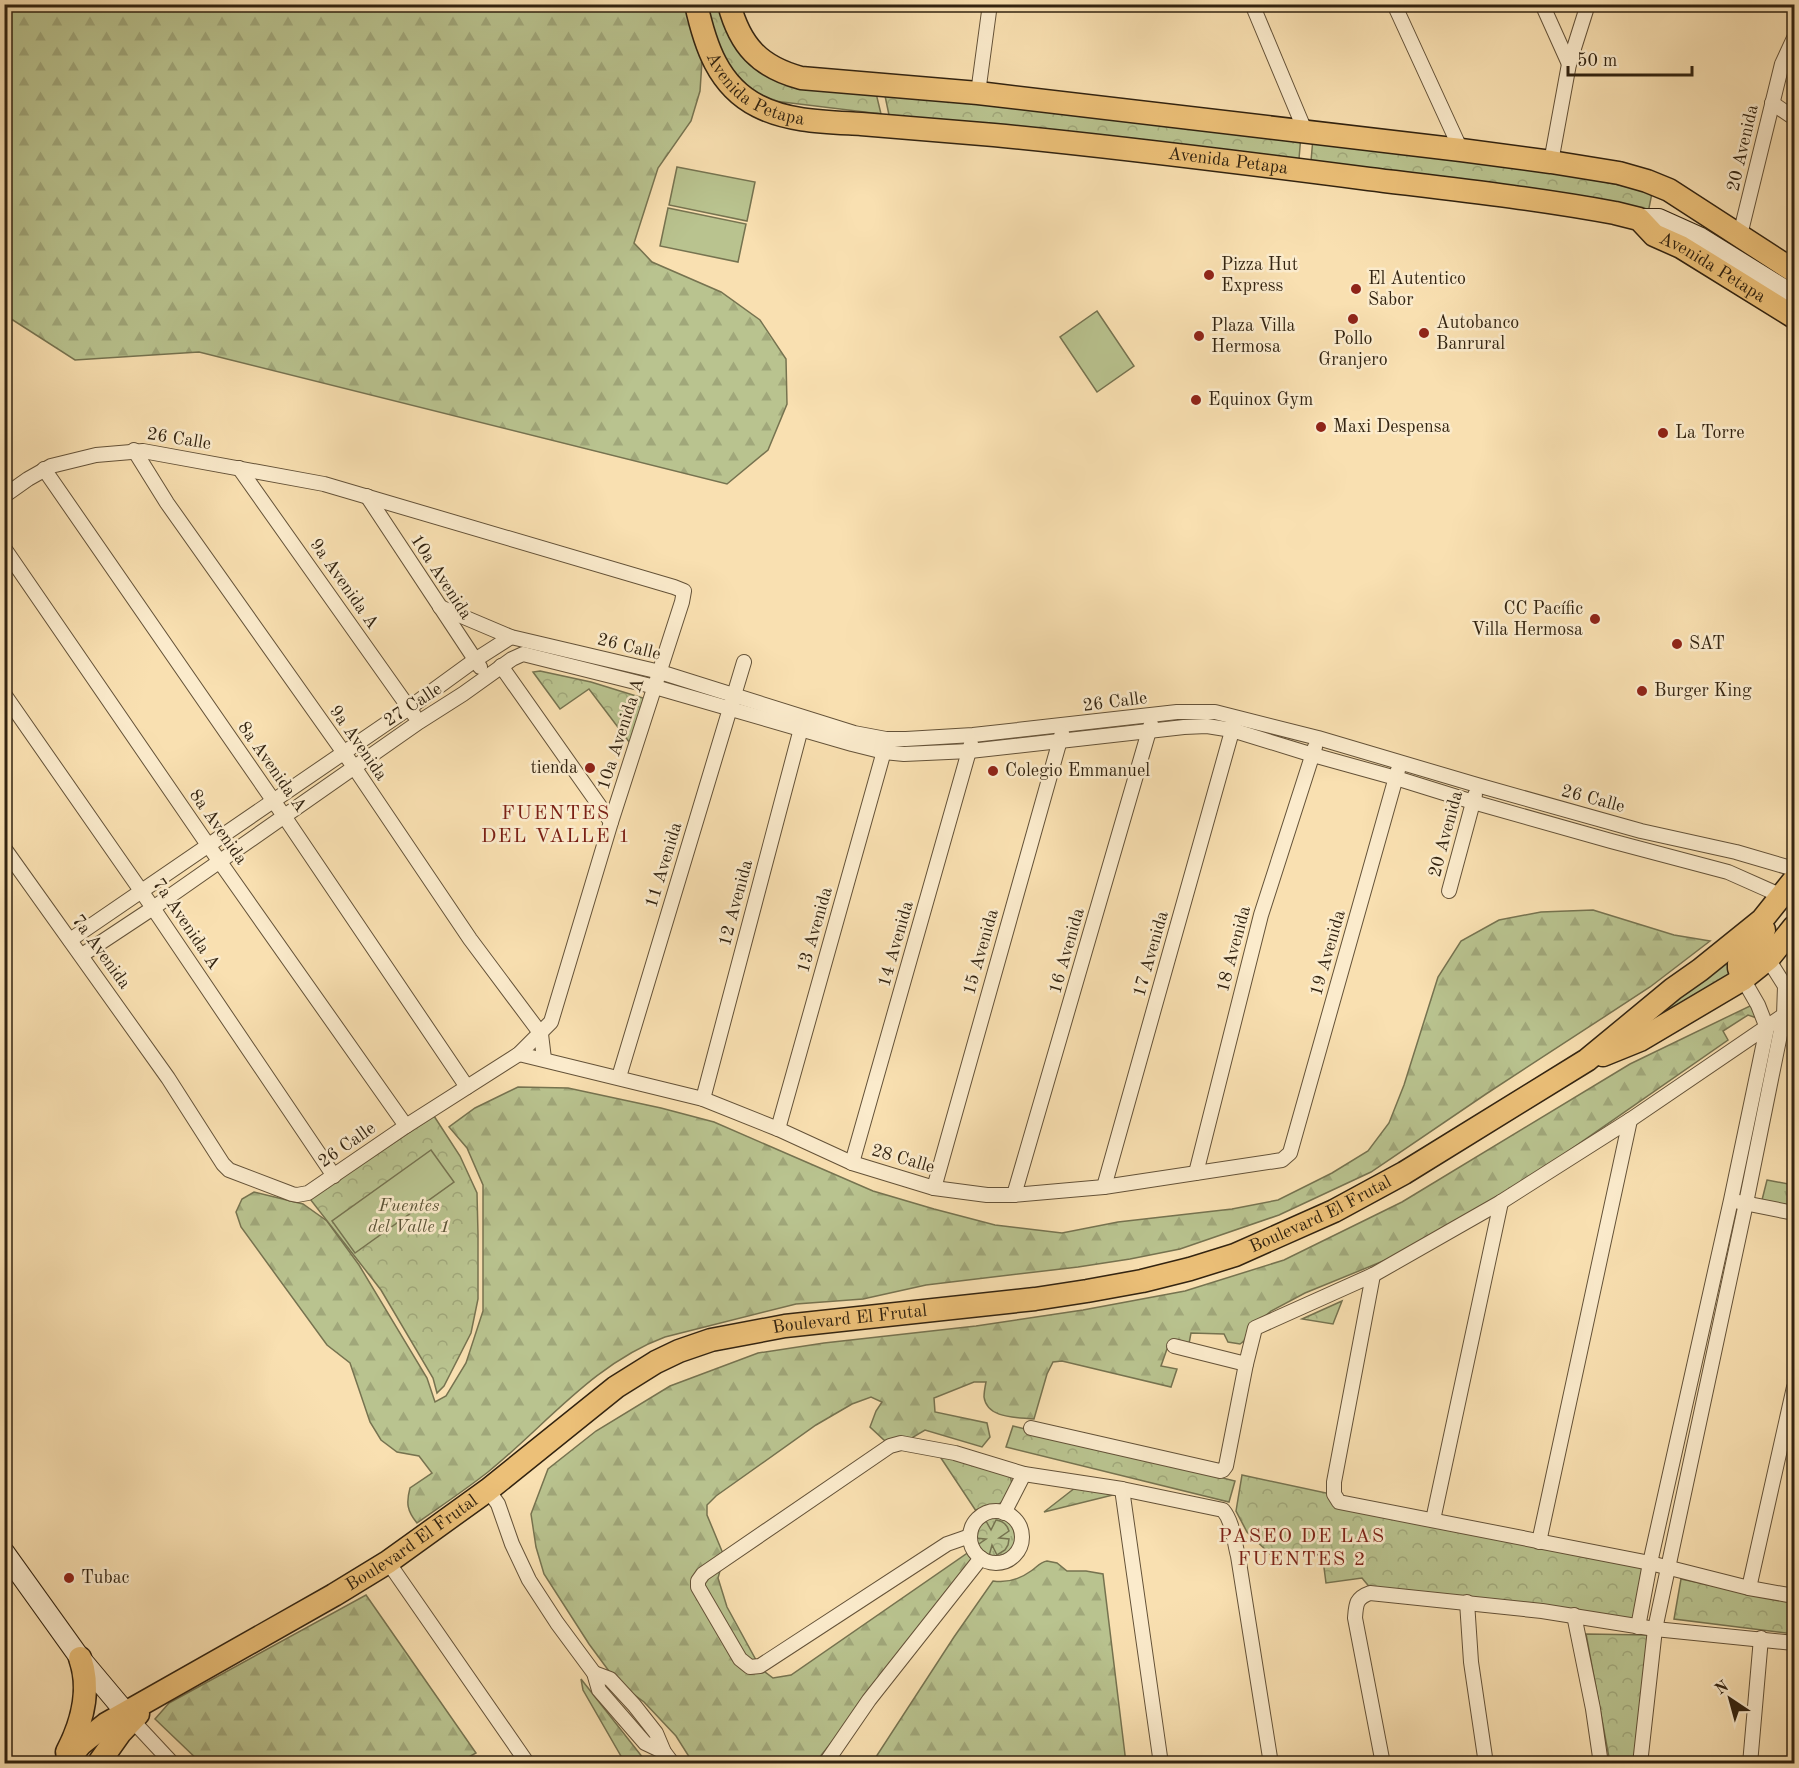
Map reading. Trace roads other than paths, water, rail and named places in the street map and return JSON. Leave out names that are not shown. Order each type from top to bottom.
[{"type":"main road","name":"Avenida Petapa","points":[[696,4],[711,55],[727,82],[754,104],[785,116],[1007,136],[1303,170],[1615,213],[1639,219],[1654,235],[1681,247],[1794,316]]},
{"type":"main road","name":"Avenida Petapa","points":[[729,4],[738,32],[751,51],[766,64],[788,75],[838,82],[978,93],[1461,150],[1619,173],[1670,190],[1794,271]]},
{"type":"main road","points":[[1303,170],[1306,133]]},
{"type":"main road","points":[[1639,219],[1659,219],[1699,237],[1794,296]]},
{"type":"main road","name":"Boulevard El Frutal","points":[[63,1764],[93,1733],[128,1717],[164,1691],[334,1596],[388,1562],[488,1490],[616,1387],[656,1362],[694,1345],[743,1333],[814,1322],[1035,1299],[1087,1291],[1161,1276],[1235,1255],[1334,1211],[1404,1173],[1587,1060],[1762,920],[1788,888]]},
{"type":"main road","points":[[1743,979],[1739,968],[1740,963],[1763,932],[1762,920]]},
{"type":"main road","name":"Boulevard El Frutal","points":[[1587,1060],[1640,1040],[1743,979],[1768,959],[1794,927]]},
{"type":"main road","points":[[4,1552],[80,1658],[128,1717]]},
{"type":"main road","points":[[63,1764],[75,1735],[84,1700],[85,1678],[80,1658]]},
{"type":"main road","name":"Boulevard El Frutal","points":[[98,1764],[128,1717]]},
{"type":"street","points":[[978,93],[990,4]]},
{"type":"street","points":[[1252,4],[1306,133]]},
{"type":"street","points":[[1394,4],[1461,150]]},
{"type":"street","points":[[1542,4],[1569,64]]},
{"type":"street","points":[[1551,162],[1569,64],[1588,4]]},
{"type":"street","name":"20 Avenida","points":[[1740,235],[1782,64],[1794,38]]},
{"type":"street","points":[[1772,103],[1794,118]]},
{"type":"street","name":"26 Calle","points":[[4,496],[28,479],[64,462],[134,450],[316,482],[666,585]]},
{"type":"street","name":"9a Avenida","points":[[134,450],[167,504],[344,752],[470,939],[541,1034],[544,1059]]},
{"type":"street","name":"9a Avenida A","points":[[239,468],[419,722]]},
{"type":"street","name":"8a Avenida A","points":[[44,470],[284,816],[467,1087]]},
{"type":"street","name":"10a Avenida","points":[[367,496],[486,676]]},
{"type":"street","name":"8a Avenida","points":[[4,548],[208,845],[406,1126]]},
{"type":"street","name":"10a Avenida A","points":[[556,1008],[611,822],[682,602],[684,591],[666,585]]},
{"type":"street","name":"26 Calle","points":[[440,607],[511,637],[660,672],[731,701],[885,746],[934,753],[970,751],[1234,723],[1318,738],[1641,831],[1736,852],[1794,869]]},
{"type":"street","name":"27 Calle","points":[[70,940],[511,637]]},
{"type":"street","name":"27 Calle","points":[[82,955],[486,676],[523,654],[529,654]]},
{"type":"street","name":"26 Calle","points":[[529,654],[655,687],[731,701]]},
{"type":"street","name":"11 Avenida","points":[[619,1077],[744,662]]},
{"type":"street","points":[[501,666],[611,822]]},
{"type":"street","name":"7a Avenida A","points":[[4,694],[153,908],[334,1176]]},
{"type":"street","name":"26 Calle","points":[[885,746],[1197,711],[1215,712],[1234,723],[1313,755],[1611,841],[1788,888]]},
{"type":"street","name":"16 Avenida","points":[[1014,1195],[1154,716]]},
{"type":"street","name":"12 Avenida","points":[[703,1099],[802,723]]},
{"type":"street","name":"17 Avenida","points":[[1104,1187],[1234,723]]},
{"type":"street","name":"15 Avenida","points":[[934,1188],[1063,726]]},
{"type":"street","name":"14 Avenida","points":[[852,1163],[973,735]]},
{"type":"street","name":"18 Avenida","points":[[1196,1173],[1261,915],[1318,738]]},
{"type":"street","name":"13 Avenida","points":[[778,1129],[885,746]]},
{"type":"street","name":"19 Avenida","points":[[1290,1153],[1401,762]]},
{"type":"street","name":"20 Avenida","points":[[1449,891],[1477,785]]},
{"type":"street","name":"7a Avenida","points":[[4,848],[168,1078]]},
{"type":"street","points":[[1640,1764],[1655,1629],[1784,1015],[1785,986],[1768,959]]},
{"type":"street","points":[[1638,1627],[1767,1028],[1758,1005],[1743,979]]},
{"type":"street","name":"26 Calle","points":[[168,1078],[229,1170],[297,1195],[308,1192],[334,1176],[406,1126],[519,1054],[551,1022],[556,1008]]},
{"type":"street","points":[[1031,1428],[1221,1471],[1226,1466],[1246,1364],[1254,1330],[1258,1326],[1373,1275],[1501,1202],[1630,1120],[1784,1015]]},
{"type":"street","name":"28 Calle","points":[[519,1054],[703,1099],[778,1129],[852,1163],[934,1188],[987,1195],[1014,1195],[1104,1187],[1282,1160],[1290,1153]]},
{"type":"street","points":[[1539,1542],[1630,1120]]},
{"type":"street","points":[[1731,1200],[1794,1213]]},
{"type":"street","points":[[1433,1520],[1501,1202]]},
{"type":"street","points":[[1373,1275],[1334,1482],[1334,1494],[1337,1500],[1341,1503],[1650,1563],[1749,1588],[1794,1596]]},
{"type":"street","points":[[1174,1346],[1246,1364]]},
{"type":"street","points":[[1749,1588],[1794,1387]]},
{"type":"street","points":[[970,1536],[947,1544],[760,1666],[750,1666],[740,1659],[698,1587],[698,1581],[703,1574],[890,1446],[901,1443],[955,1453],[1024,1474],[1122,1489],[1222,1510],[1233,1532],[1238,1556],[1270,1764]]},
{"type":"street","points":[[1004,1513],[1024,1474]]},
{"type":"street","points":[[1122,1489],[1161,1764]]},
{"type":"street","points":[[488,1490],[498,1504],[512,1544],[541,1601],[594,1673],[610,1679],[634,1705],[656,1733],[664,1752],[673,1764]]},
{"type":"street","points":[[997,1511],[1004,1513],[1017,1522],[1021,1529],[1021,1545],[1017,1553],[1004,1562],[988,1562],[975,1552],[971,1545],[972,1528],[982,1516],[997,1511]]},
{"type":"street","points":[[825,1764],[869,1700],[981,1558]]},
{"type":"street","points":[[388,1562],[528,1764]]},
{"type":"street","points":[[1383,1764],[1355,1618],[1356,1604],[1360,1598],[1370,1593],[1467,1602],[1574,1615],[1638,1627],[1794,1643]]},
{"type":"street","points":[[1467,1602],[1471,1662],[1486,1764]]},
{"type":"street","points":[[1574,1615],[1593,1709],[1601,1764]]},
{"type":"street","points":[[1750,1764],[1761,1638]]},
{"type":"street","points":[[128,1717],[173,1764]]},
{"type":"water","points":[[5,4],[67,5],[28,11]]},
{"type":"place","name":"Pizza Hut Express","points":[[1209,275]]},
{"type":"place","name":"El Autentico Sabor","points":[[1356,289]]},
{"type":"place","name":"Pollo Granjero","points":[[1353,319]]},
{"type":"place","name":"Autobanco Banrural","points":[[1424,333]]},
{"type":"place","name":"Plaza Villa Hermosa","points":[[1199,336]]},
{"type":"place","name":"Equinox Gym","points":[[1196,400]]},
{"type":"place","name":"Maxi Despensa","points":[[1321,427]]},
{"type":"place","name":"La Torre","points":[[1663,433]]},
{"type":"place","name":"CC Pacífic Villa Hermosa","points":[[1595,619]]},
{"type":"place","name":"SAT","points":[[1677,644]]},
{"type":"place","name":"Burger King","points":[[1642,691]]},
{"type":"place","name":"tienda","points":[[590,768]]},
{"type":"place","name":"Colegio Emmanuel","points":[[993,771]]},
{"type":"place","name":"Tubac","points":[[69,1578]]},
{"type":"district","name":"FUENTES DEL VALLE 1","points":[[556,826]]},
{"type":"district","name":"PASEO DE LAS FUENTES 2","points":[[1302,1548]]},
{"type":"park label","name":"Fuentes del Valle 1","points":[[409,1216]]}]
